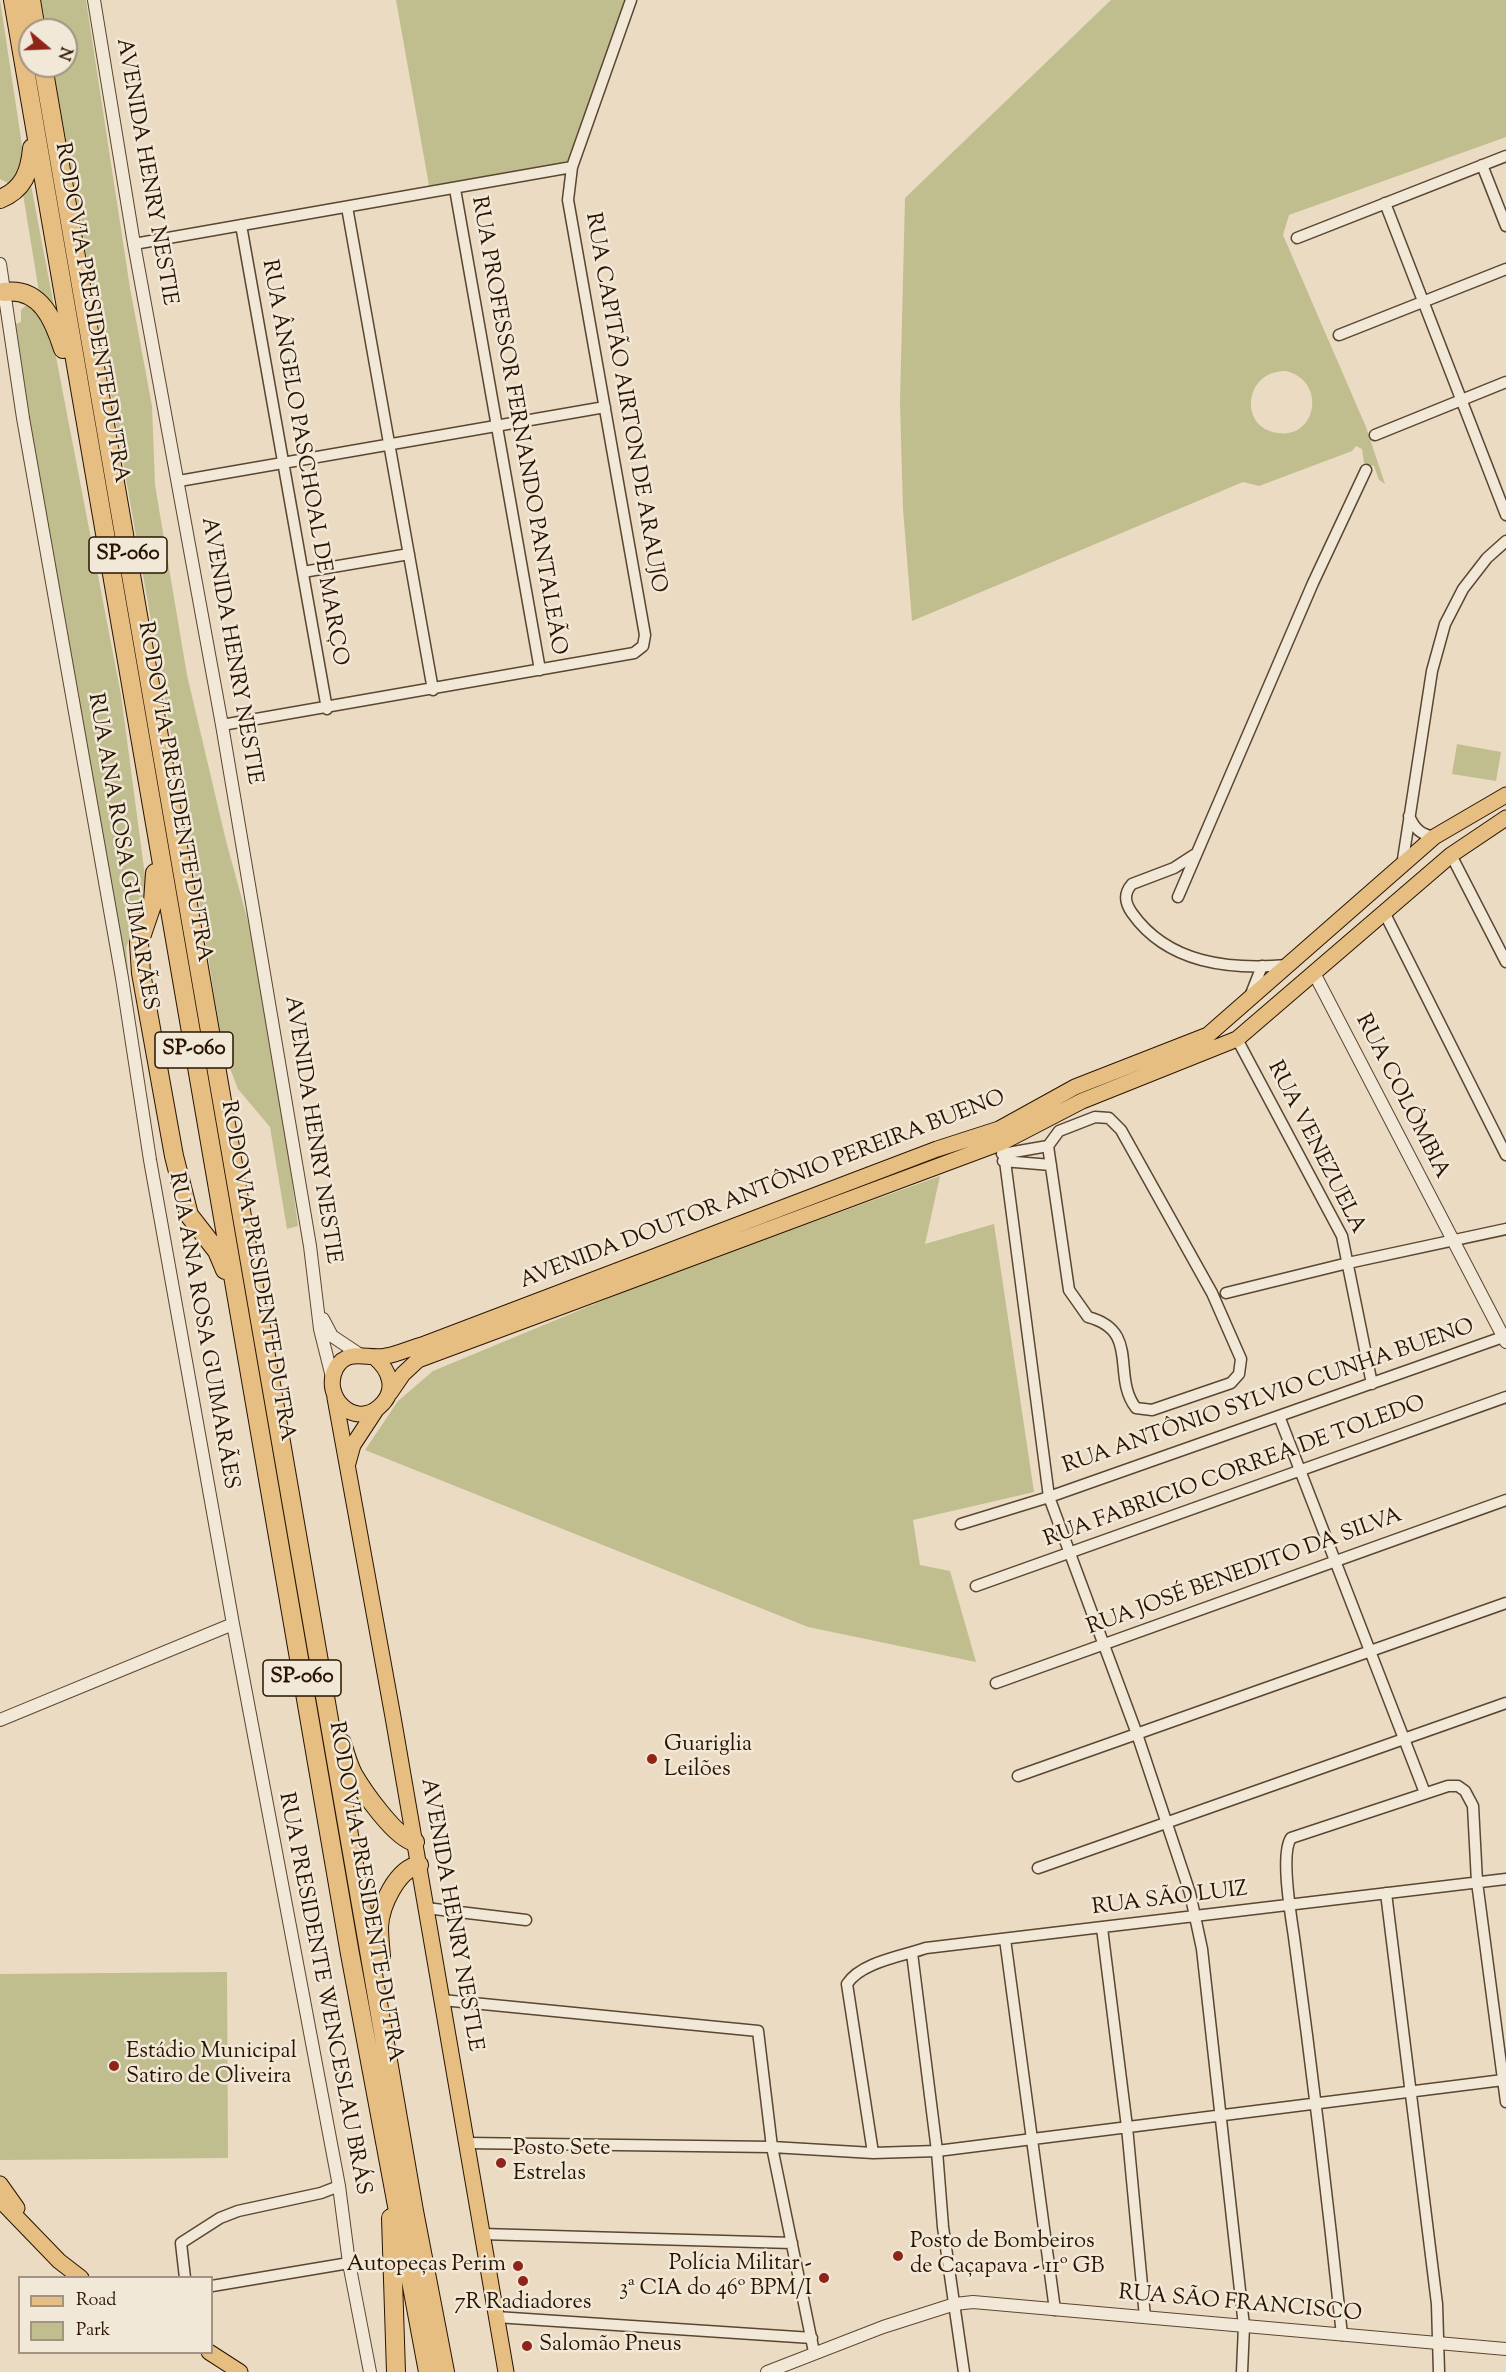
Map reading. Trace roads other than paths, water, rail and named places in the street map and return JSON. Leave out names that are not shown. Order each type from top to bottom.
[{"type":"highway","name":"RODOVIA PRESIDENTE DUTRA","points":[[13,0],[18,30]]},
{"type":"highway","points":[[31,0],[34,18]]},
{"type":"highway","points":[[0,200],[18,188],[31,166],[32,146],[25,78]]},
{"type":"highway","name":"RODOVIA PRESIDENTE DUTRA","points":[[26,78],[80,402],[348,1943],[428,2372]]},
{"type":"highway","name":"RODOVIA PRESIDENTE DUTRA","points":[[45,78],[324,1693],[445,2372]]},
{"type":"highway","points":[[4,292],[22,293],[46,309],[52,318],[80,402]]},
{"type":"highway","points":[[150,796],[156,886],[139,943],[141,973],[174,1156],[189,1215],[217,1251],[238,1304]]},
{"type":"highway","points":[[324,1693],[353,1773],[392,1826],[406,1840],[415,1842]]},
{"type":"highway","points":[[377,1990],[382,1911],[391,1891],[408,1869],[419,1865]]},
{"type":"highway","points":[[390,2168],[396,2372]]},
{"type":"main road","name":"AVENIDA DOUTOR ANTÔNIO PEREIRA BUENO","points":[[366,1355],[387,1356],[422,1345],[937,1149],[1002,1147],[1075,1087],[1208,1035],[1247,1004],[1296,958],[1402,868],[1434,837],[1506,795]]},
{"type":"main road","name":"AVENIDA DOUTOR ANTÔNIO PEREIRA BUENO","points":[[389,1394],[403,1374],[418,1360],[1002,1147],[1082,1101],[1237,1039],[1451,855],[1506,818]]},
{"type":"main road","points":[[1317,955],[1314,973],[1296,972],[1296,958],[1317,955]]},
{"type":"main road","points":[[1237,1039],[1235,1020],[1247,1004]]},
{"type":"main road","points":[[347,1466],[353,1445],[389,1394],[391,1379],[385,1366],[366,1355],[347,1358],[338,1365],[332,1377],[334,1398],[342,1407],[353,1413],[365,1414],[376,1410]]},
{"type":"main road","name":"AVENIDA HENRY NESTLE","points":[[334,1398],[415,1842],[506,2372]]},
{"type":"main road","points":[[0,2184],[21,2213],[31,2234]]},
{"type":"main road","points":[[0,2200],[31,2234],[80,2276]]},
{"type":"main road","points":[[212,2354],[240,2372]]},
{"type":"street","name":"AVENIDA HENRY NESTIE","points":[[94,0],[134,244],[222,725],[326,1356],[332,1377]]},
{"type":"street","name":"RUA CAPITÃO AIRTON DE ARAUJO","points":[[540,670],[634,653],[643,646],[645,635],[568,200],[572,167],[631,0]]},
{"type":"street","points":[[1297,237],[1506,156]]},
{"type":"street","points":[[1482,165],[1506,226]]},
{"type":"street","points":[[134,244],[572,167]]},
{"type":"street","name":"RUA PROFESSOR FERNANDO PANTALEÃO","points":[[455,189],[540,670]]},
{"type":"street","points":[[1385,203],[1506,515]]},
{"type":"street","points":[[347,207],[433,690]]},
{"type":"street","name":"RUA ÂNGELO PASCHOAL DE MARÇO","points":[[241,225],[327,709]]},
{"type":"street","name":"RUA ANA ROSA GUIMARÃES","points":[[0,264],[23,418],[120,966],[150,1160],[232,1624]]},
{"type":"street","points":[[1339,335],[1506,269]]},
{"type":"street","points":[[1374,435],[1506,382]]},
{"type":"street","points":[[179,481],[605,407]]},
{"type":"street","points":[[1178,897],[1194,855],[1366,470]]},
{"type":"street","points":[[1402,868],[1408,816],[1432,672],[1445,624],[1463,589],[1487,558],[1506,540]]},
{"type":"street","points":[[303,572],[409,554]]},
{"type":"street","points":[[222,725],[327,709],[540,670]]},
{"type":"street","points":[[1408,816],[1415,828],[1434,837]]},
{"type":"street","points":[[1194,855],[1174,868],[1132,884],[1125,895],[1128,906],[1142,927],[1162,945],[1203,962],[1262,966],[1296,958]]},
{"type":"street","points":[[1451,855],[1506,962]]},
{"type":"street","points":[[1384,912],[1506,1155]]},
{"type":"street","points":[[1247,1004],[1262,966]]},
{"type":"street","name":"RUA COLÔMBIA","points":[[1314,973],[1504,1339]]},
{"type":"street","name":"RUA VENEZUELA","points":[[1237,1039],[1342,1236],[1372,1384]]},
{"type":"street","points":[[1095,1117],[1109,1118],[1121,1130],[1212,1293],[1241,1359],[1239,1374],[1231,1383],[1152,1410],[1136,1408],[1127,1397],[1118,1337],[1105,1322],[1088,1317],[1069,1290],[1051,1165],[1048,1146],[1059,1131],[1095,1117]]},
{"type":"street","points":[[1002,1147],[1048,1146]]},
{"type":"street","points":[[1002,1147],[1051,1165]]},
{"type":"street","points":[[1002,1147],[1049,1497],[1137,1734],[1190,1893],[1202,1949],[1244,2326],[1242,2372]]},
{"type":"street","points":[[1226,1293],[1348,1263],[1506,1229]]},
{"type":"street","points":[[319,1309],[332,1336],[366,1355]]},
{"type":"street","name":"RUA ANTÔNIO SYLVIO CUNHA BUENO","points":[[961,1524],[1049,1497],[1504,1339]]},
{"type":"street","name":"RUA FABRICIO CORREA DE TOLEDO","points":[[976,1586],[1506,1397]]},
{"type":"street","points":[[1279,1416],[1425,1793]]},
{"type":"street","name":"RUA JOSÉ BENEDITO DA SILVA","points":[[996,1683],[1506,1500]]},
{"type":"street","points":[[1018,1776],[1506,1603]]},
{"type":"street","points":[[0,1720],[232,1624]]},
{"type":"street","name":"RUA PRESIDENTE WENCESLAU BRÁS","points":[[232,1624],[339,2186],[349,2263],[370,2372]]},
{"type":"street","points":[[1038,1868],[1506,1703]]},
{"type":"street","points":[[1342,2335],[1317,2104],[1290,1905],[1287,1843],[1296,1835],[1448,1786],[1458,1786],[1465,1791],[1473,1806],[1477,1882],[1501,2018],[1506,2102]]},
{"type":"street","name":"RUA SÃO LUIZ","points":[[873,2153],[847,1984],[852,1976],[871,1967],[926,1948],[1506,1879]]},
{"type":"street","points":[[1386,1893],[1412,2092],[1440,2343],[1439,2372]]},
{"type":"street","points":[[426,1908],[526,1920]]},
{"type":"street","points":[[1102,1928],[1127,2127],[1145,2317]]},
{"type":"street","points":[[1005,1939],[1055,2310]]},
{"type":"street","points":[[912,1953],[937,2151],[943,2227],[964,2372]]},
{"type":"street","points":[[442,2000],[758,2031],[772,2147],[814,2352]]},
{"type":"street","points":[[466,2144],[772,2147],[873,2153],[937,2151],[1503,2080]]},
{"type":"street","points":[[185,2276],[181,2243],[220,2218],[238,2211],[321,2193],[339,2186]]},
{"type":"street","points":[[482,2234],[792,2243]]},
{"type":"street","points":[[213,2286],[349,2263]]},
{"type":"street","name":"RUA SÃO FRANCISCO","points":[[767,2372],[814,2352],[955,2304],[973,2302],[1506,2349]]},
{"type":"street","points":[[496,2317],[812,2338]]},
{"type":"place","name":"Guariglia Leilões","points":[[652,1759]]},
{"type":"place","name":"Estádio Municipal Satiro de Oliveira","points":[[114,2066]]},
{"type":"place","name":"Posto Sete Estrelas","points":[[501,2163]]},
{"type":"place","name":"Posto de Bombeiros de Caçapava - 11º GB","points":[[898,2256]]},
{"type":"place","name":"Autopeças Perim","points":[[518,2266]]},
{"type":"place","name":"Polícia Militar - 3ª CIA do 46º BPM/I","points":[[824,2278]]},
{"type":"place","name":"7R Radiadores","points":[[523,2281]]},
{"type":"place","name":"Salomão Pneus","points":[[527,2346]]}]
